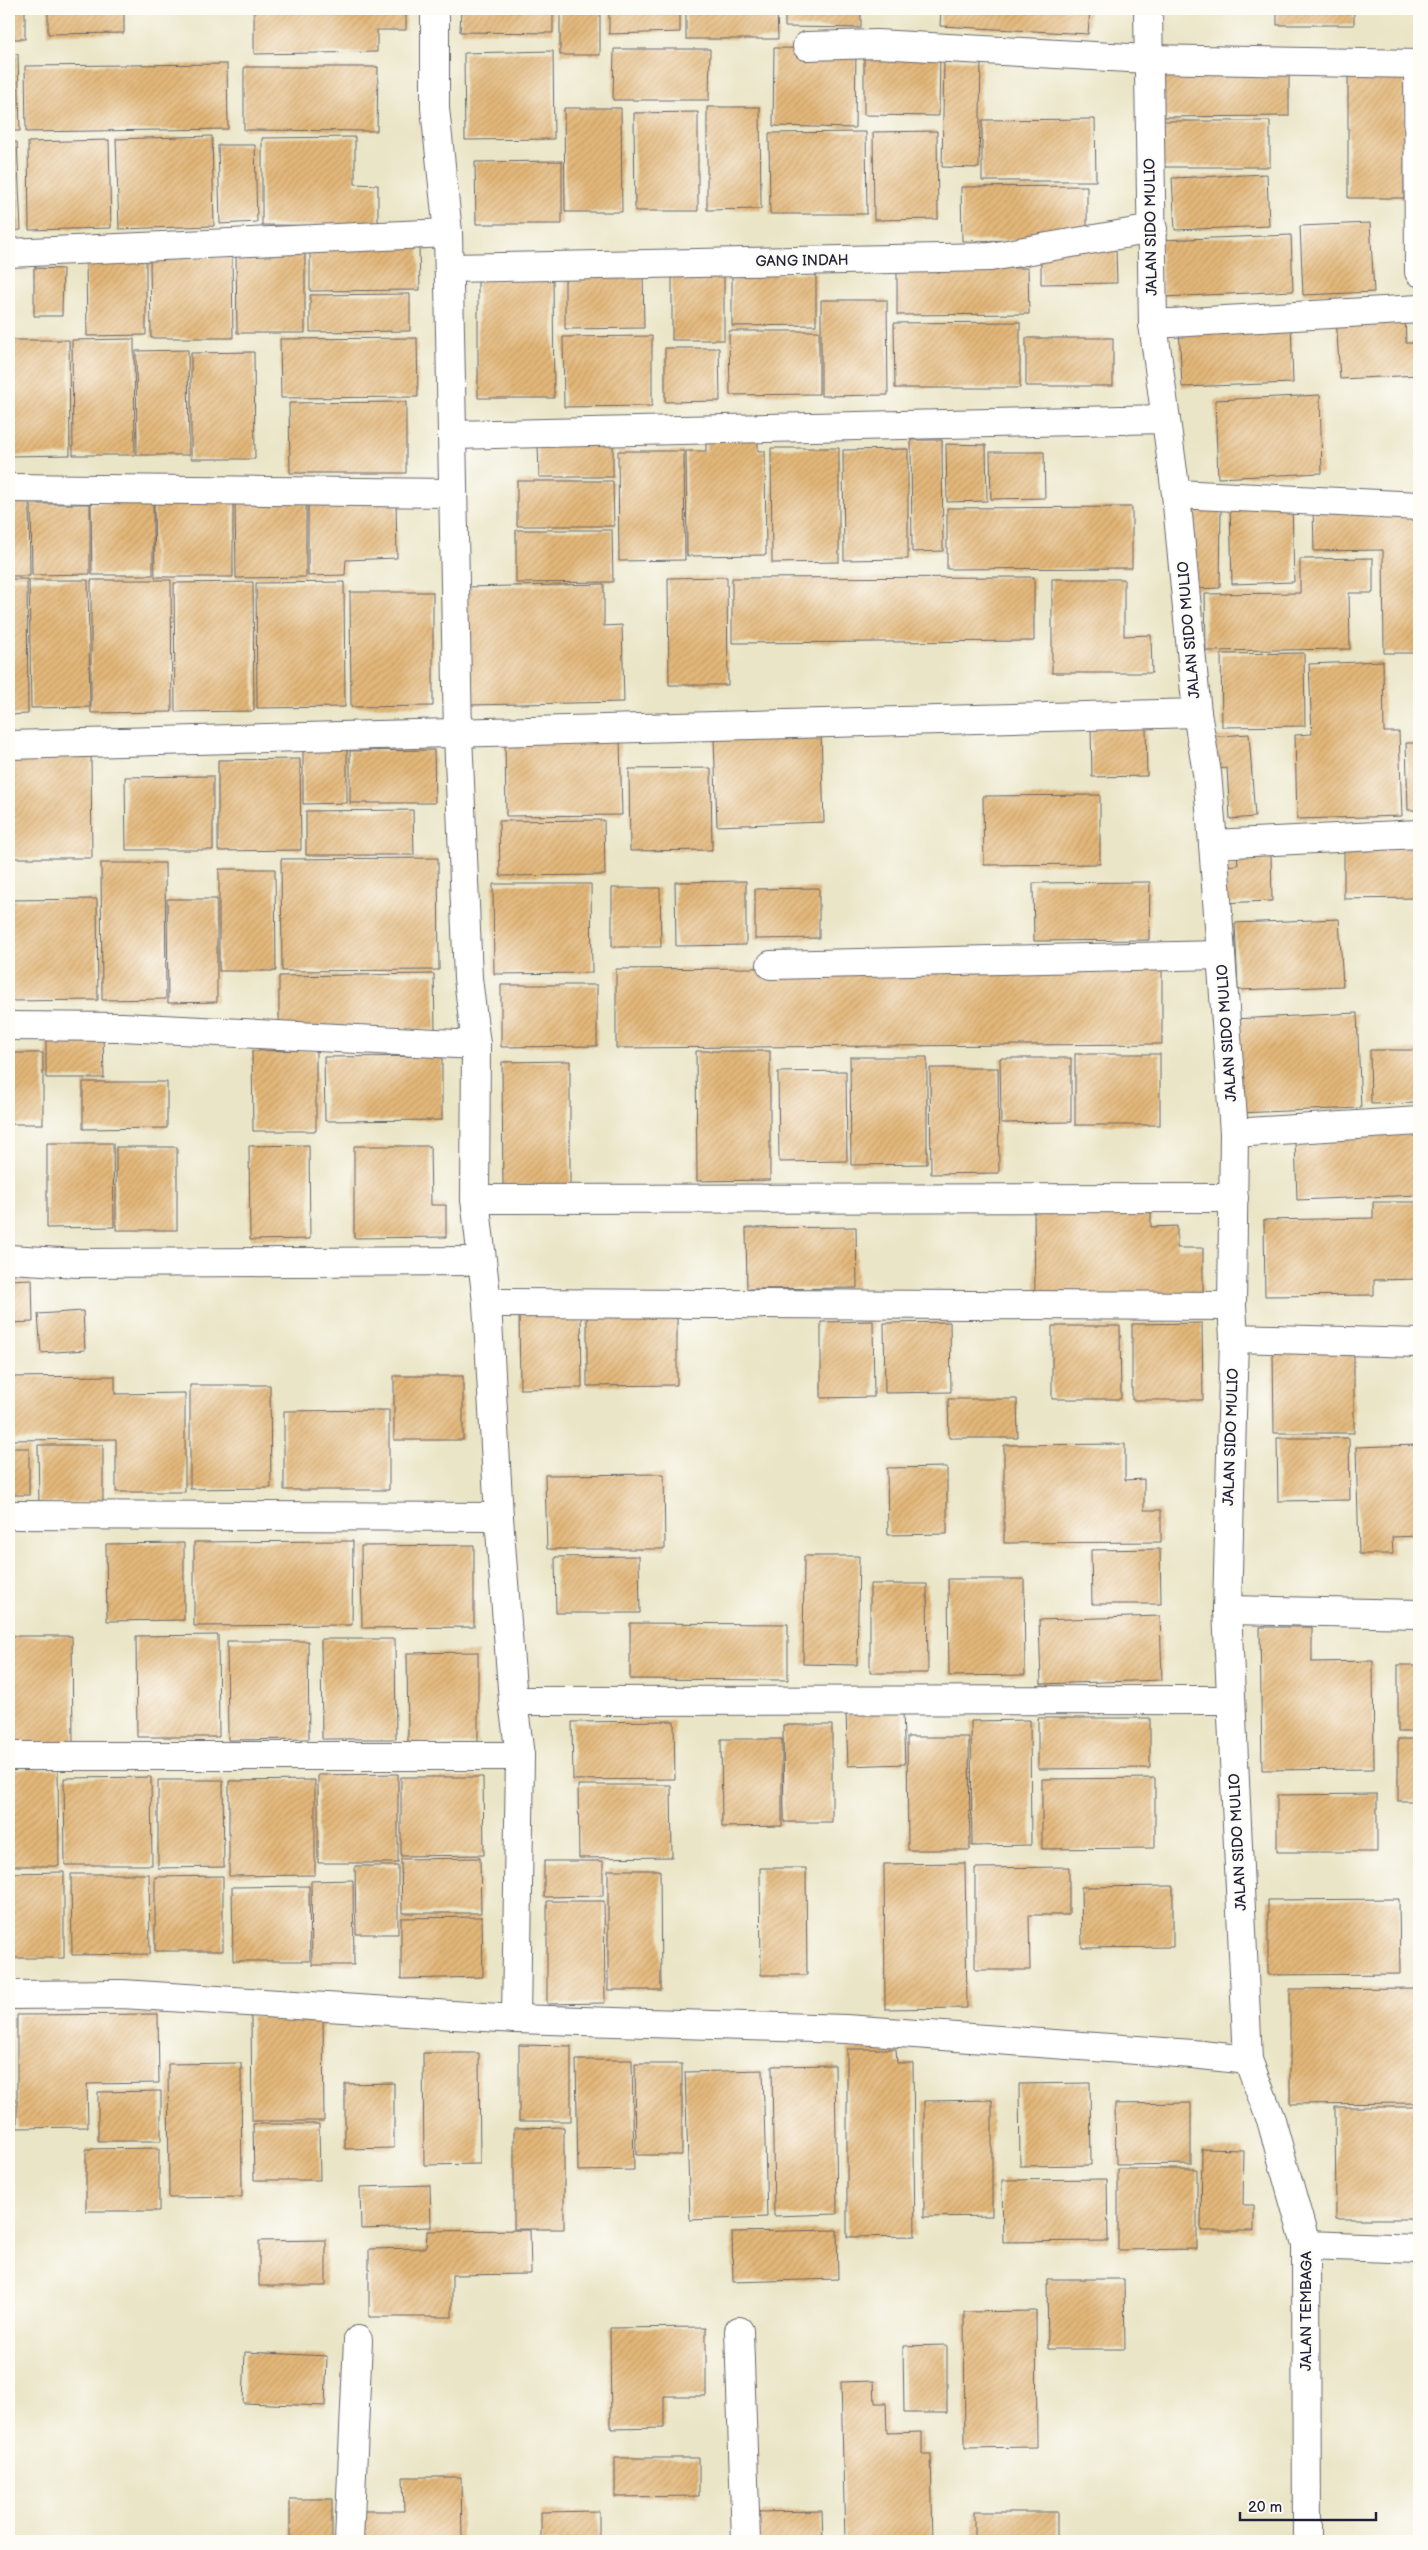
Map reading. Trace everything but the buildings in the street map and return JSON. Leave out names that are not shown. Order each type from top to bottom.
[{"type":"street","points":[[435,9],[435,108],[448,233],[458,734],[468,978],[476,1044],[474,1199],[486,1303],[498,1517],[513,1701],[520,1756],[516,2019]]},
{"type":"street","name":"JALAN SIDO MULIO","points":[[1148,9],[1147,59],[1153,229],[1153,324],[1176,494],[1197,713],[1207,773],[1214,844],[1234,1133],[1232,1306],[1234,1338],[1227,1610],[1248,2060]]},
{"type":"street","points":[[807,46],[877,44],[1147,59],[1419,64],[1419,272]]},
{"type":"street","name":"GANG INDAH","points":[[449,268],[990,257],[1153,229]]},
{"type":"street","points":[[9,253],[448,233]]},
{"type":"street","points":[[1153,324],[1419,309]]},
{"type":"street","points":[[453,434],[1166,419]]},
{"type":"street","points":[[9,488],[452,492]]},
{"type":"street","points":[[1176,494],[1419,506]]},
{"type":"street","points":[[9,745],[1197,713]]},
{"type":"street","points":[[1214,844],[1419,834]]},
{"type":"street","points":[[770,965],[1221,955]]},
{"type":"street","points":[[9,1026],[122,1027],[476,1044]]},
{"type":"street","points":[[1234,1133],[1419,1121]]},
{"type":"street","points":[[474,1199],[1234,1198]]},
{"type":"street","points":[[9,1259],[78,1263],[481,1261]]},
{"type":"street","points":[[486,1303],[1232,1306]]},
{"type":"street","points":[[1234,1338],[1419,1343]]},
{"type":"street","points":[[9,1515],[498,1517]]},
{"type":"street","points":[[1227,1610],[1419,1614]]},
{"type":"street","points":[[513,1701],[1230,1700]]},
{"type":"street","points":[[9,1756],[520,1756]]},
{"type":"street","points":[[9,1995],[122,1994],[516,2019],[846,2029],[1192,2054],[1248,2060]]},
{"type":"street","name":"JALAN TEMBAGA","points":[[1248,2060],[1271,2120],[1306,2245],[1307,2541]]},
{"type":"street","points":[[1306,2245],[1419,2248]]},
{"type":"street","points":[[739,2331],[746,2541]]},
{"type":"street","points":[[349,2541],[358,2340]]}]
